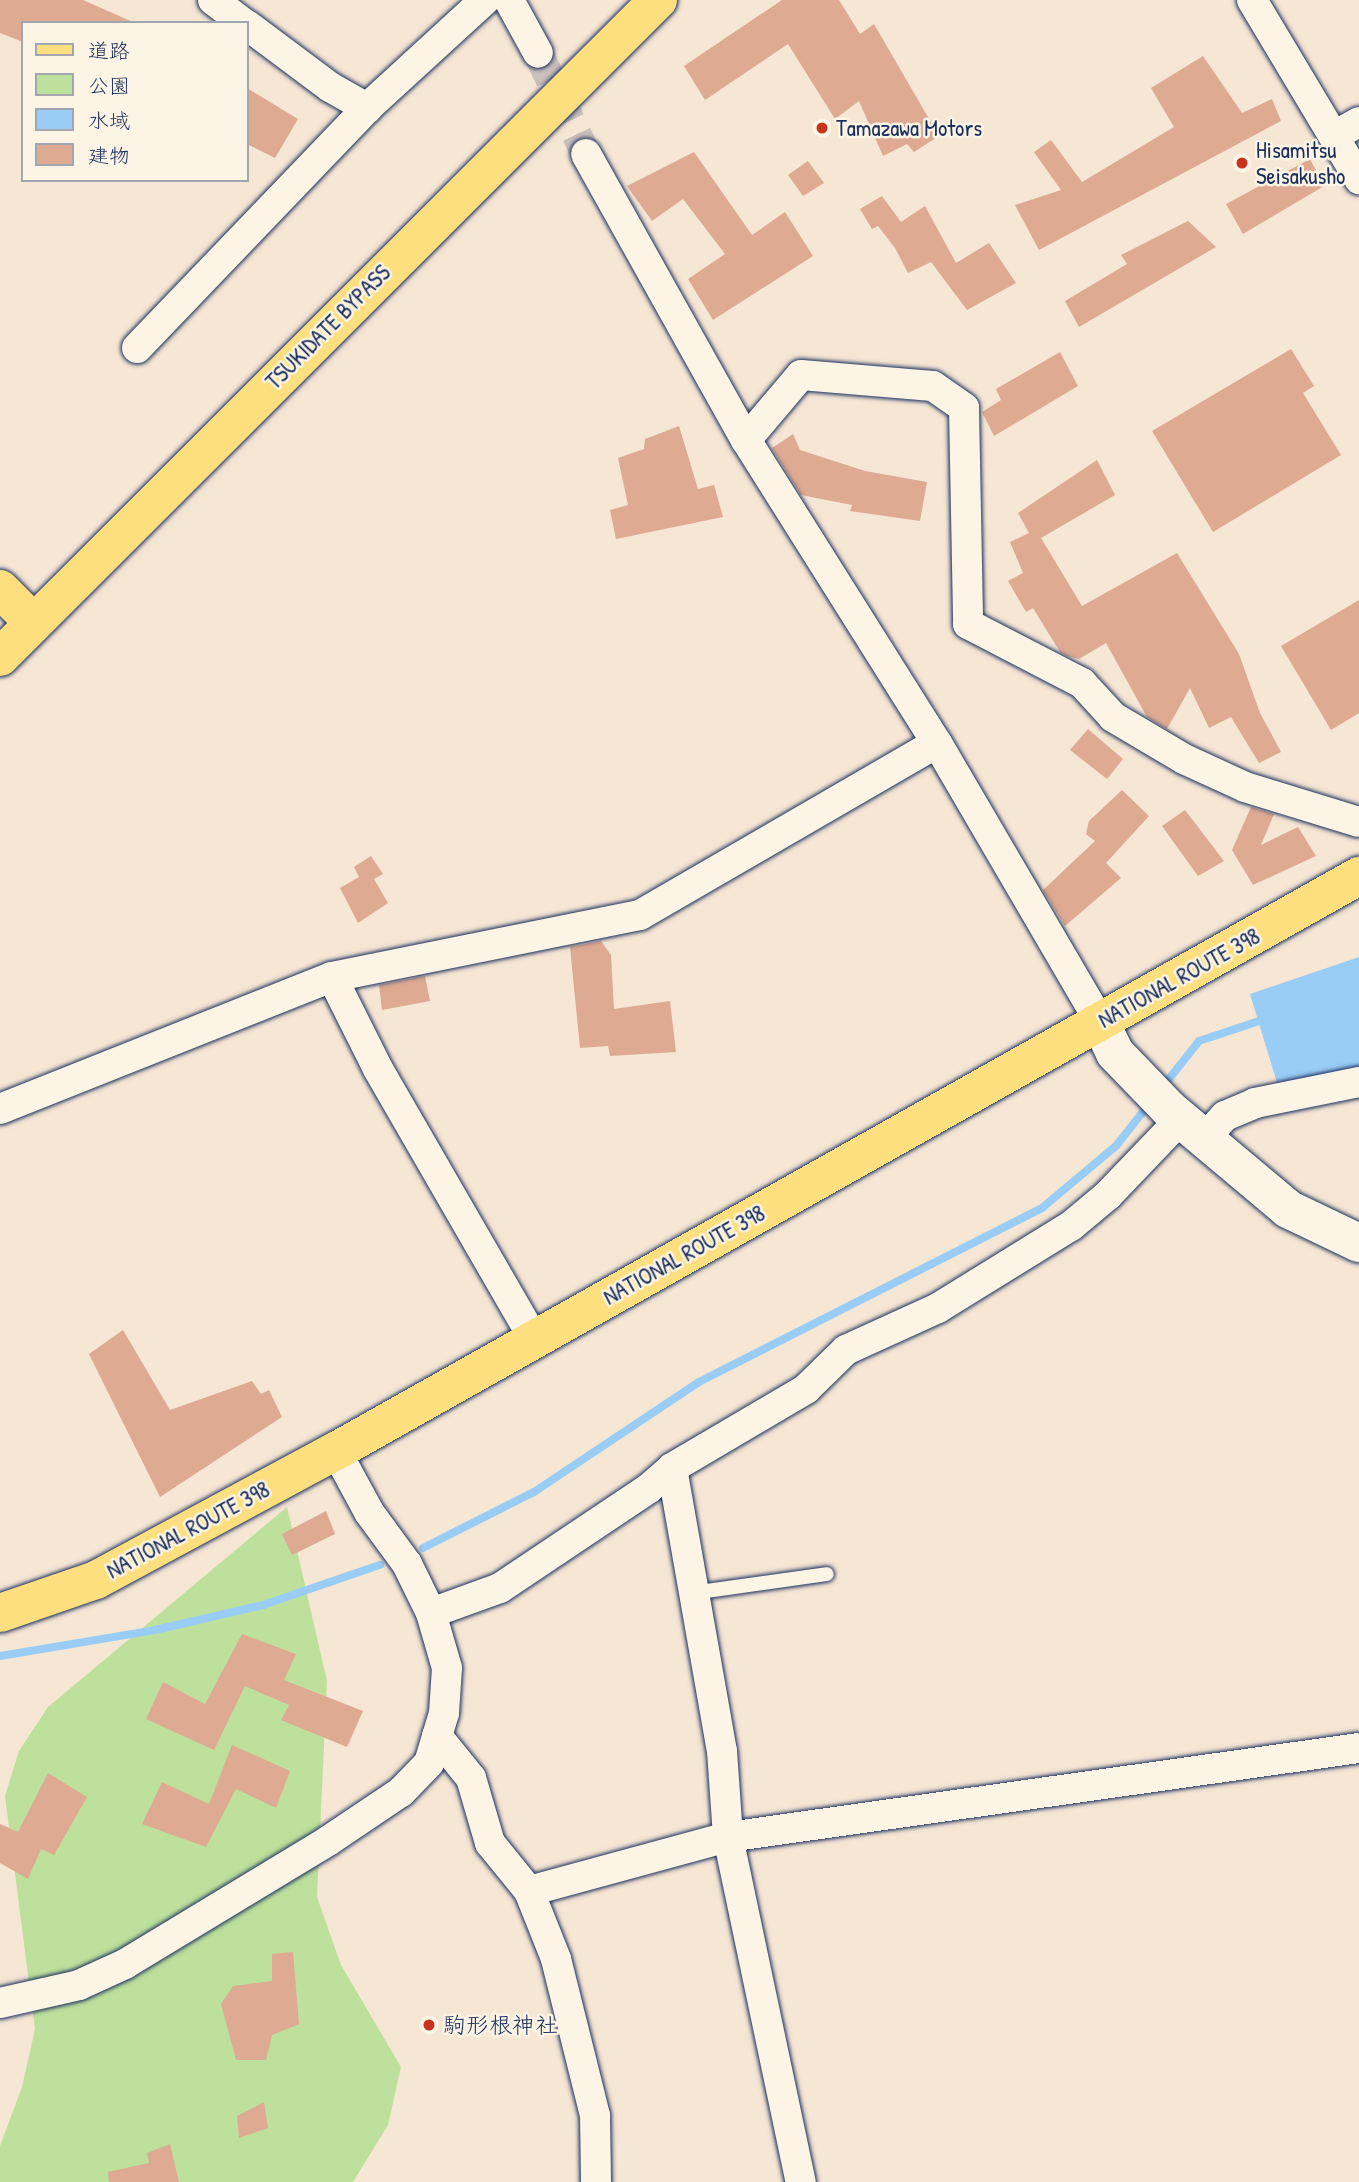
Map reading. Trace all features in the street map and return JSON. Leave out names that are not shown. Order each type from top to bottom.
[{"type":"main road","name":"TSUKIDATE BYPASS","points":[[0,657],[658,0]]},
{"type":"main road","points":[[0,589],[33,622]]},
{"type":"main road","name":"NATIONAL ROUTE 398","points":[[0,1613],[96,1580],[336,1451],[1359,876]]},
{"type":"street","points":[[213,0],[241,21]]},
{"type":"street","points":[[137,348],[367,108],[485,0]]},
{"type":"street","points":[[509,0],[538,53]]},
{"type":"street","points":[[1252,0],[1347,129],[1359,179]]},
{"type":"street","points":[[248,26],[330,87],[367,108]]},
{"type":"street","points":[[586,154],[746,440],[937,743],[1128,1070],[1288,1209],[1359,1242]]},
{"type":"street","points":[[746,440],[801,375],[933,386],[964,408],[968,624],[1082,683],[1113,717],[1184,759],[1245,788],[1359,822]]},
{"type":"street","points":[[0,1109],[332,977],[640,915],[937,743]]},
{"type":"street","points":[[332,977],[378,1069],[534,1339]]},
{"type":"street","points":[[431,1613],[500,1588],[648,1489],[672,1468],[806,1389],[846,1350],[938,1308],[1071,1226],[1185,1122],[1225,1116],[1255,1102],[1359,1082]]},
{"type":"street","points":[[0,2003],[79,1985],[125,1964],[237,1899],[401,1792],[429,1762],[437,1736],[447,1668],[431,1613],[407,1564],[369,1513],[336,1451]]},
{"type":"street","points":[[672,1468],[722,1751],[728,1837],[801,2182]]},
{"type":"street","points":[[437,1736],[471,1778],[490,1843],[529,1891],[556,1959],[595,2116],[596,2182]]},
{"type":"street","points":[[529,1891],[728,1837],[1359,1748]]},
{"type":"lane","points":[[692,1593],[827,1574]]},
{"type":"green space","points":[[287,1507],[327,1681],[317,1897],[341,1965],[401,2067],[388,2125],[353,2182],[0,2182],[0,2146],[22,2087],[35,2029],[5,1796],[19,1751],[48,1707]]},
{"type":"water","points":[[1359,957],[1359,1066],[1278,1086],[1250,994]]},
{"type":"building","points":[[0,0],[83,0],[130,21],[21,21],[21,41],[0,33]]},
{"type":"building","points":[[782,0],[839,0],[860,34],[874,24],[939,136],[914,152],[907,144],[883,156],[859,101],[835,119],[788,44],[705,100],[684,66]]},
{"type":"building","points":[[1203,56],[1242,113],[1272,99],[1281,121],[1039,250],[1015,205],[1061,190],[1034,152],[1051,140],[1082,182],[1174,127],[1151,88]]},
{"type":"building","points":[[248,89],[298,119],[275,158],[248,144]]},
{"type":"building","points":[[694,152],[752,235],[785,212],[813,256],[713,320],[688,279],[725,254],[683,199],[652,221],[627,186]]},
{"type":"building","points":[[1310,159],[1324,186],[1243,234],[1226,204]]},
{"type":"building","points":[[808,161],[824,183],[803,196],[788,175]]},
{"type":"building","points":[[882,196],[901,222],[925,206],[956,263],[989,243],[1016,283],[967,310],[931,262],[908,273],[895,248],[878,226],[872,229],[860,209]]},
{"type":"building","points":[[1188,221],[1216,247],[1079,327],[1065,301],[1127,264],[1121,255]]},
{"type":"building","points":[[1291,349],[1314,386],[1303,393],[1341,455],[1213,532],[1152,431]]},
{"type":"building","points":[[1060,352],[1078,386],[994,436],[982,412],[1001,400],[996,389]]},
{"type":"building","points":[[679,426],[698,489],[714,485],[723,517],[616,539],[610,510],[628,505],[618,458],[644,449],[645,439]]},
{"type":"building","points":[[793,434],[800,450],[865,471],[927,482],[920,521],[850,511],[852,505],[801,495],[772,448]]},
{"type":"building","points":[[1097,460],[1115,495],[1041,538],[1082,606],[1177,553],[1239,654],[1260,713],[1281,752],[1259,763],[1231,717],[1209,728],[1190,688],[1167,729],[1147,717],[1106,643],[1079,659],[1067,656],[1060,652],[1033,608],[1026,612],[1008,581],[1023,573],[1010,542],[1029,533],[1018,513]]},
{"type":"building","points":[[1359,600],[1359,713],[1331,730],[1281,646]]},
{"type":"building","points":[[1088,729],[1123,759],[1107,779],[1070,750]]},
{"type":"building","points":[[1122,790],[1149,816],[1106,863],[1121,878],[1065,926],[1043,890],[1095,841],[1086,834],[1089,821]]},
{"type":"building","points":[[1251,807],[1274,814],[1261,845],[1298,827],[1316,856],[1253,885],[1232,850]]},
{"type":"building","points":[[1185,810],[1224,861],[1198,876],[1162,826]]},
{"type":"building","points":[[371,856],[383,874],[374,879],[388,903],[358,923],[340,888],[359,877],[354,867]]},
{"type":"building","points":[[601,941],[611,955],[614,1009],[670,1001],[676,1052],[610,1056],[608,1046],[580,1048],[570,947]]},
{"type":"building","points":[[425,976],[430,1001],[382,1010],[379,985]]},
{"type":"building","points":[[123,1330],[170,1410],[252,1381],[261,1394],[269,1390],[282,1417],[160,1497],[89,1354]]},
{"type":"building","points":[[326,1511],[335,1534],[292,1555],[282,1534]]},
{"type":"building","points":[[242,1634],[296,1654],[284,1680],[363,1711],[347,1747],[281,1720],[289,1705],[245,1686],[214,1750],[146,1719],[163,1682],[205,1704]]},
{"type":"building","points":[[232,1745],[290,1771],[276,1808],[236,1789],[206,1847],[142,1824],[162,1782],[209,1804]]},
{"type":"building","points":[[48,1773],[87,1797],[54,1855],[41,1849],[28,1879],[0,1863],[0,1824],[18,1832]]},
{"type":"building","points":[[293,1952],[299,2024],[272,2035],[266,2060],[236,2060],[221,2004],[233,1986],[272,1981],[272,1954]]},
{"type":"building","points":[[264,2102],[268,2128],[239,2138],[237,2116]]},
{"type":"building","points":[[170,2144],[179,2182],[109,2182],[108,2172],[149,2163],[147,2153]]},
{"type":"waterway","points":[[1161,1089],[1199,1041],[1268,1018]]},
{"type":"waterway","points":[[423,1548],[534,1492],[699,1382],[1042,1208],[1116,1146],[1149,1104]]},
{"type":"waterway","points":[[0,1656],[155,1630],[263,1605],[380,1565]]},
{"type":"tunnel","points":[[538,53],[586,154]]},
{"type":"place","name":"Tamazawa Motors","points":[[822,128]]},
{"type":"place","name":"Hisamitsu Seisakusho","points":[[1242,163]]},
{"type":"place","name":"駒形根神社","points":[[429,2025]]}]
